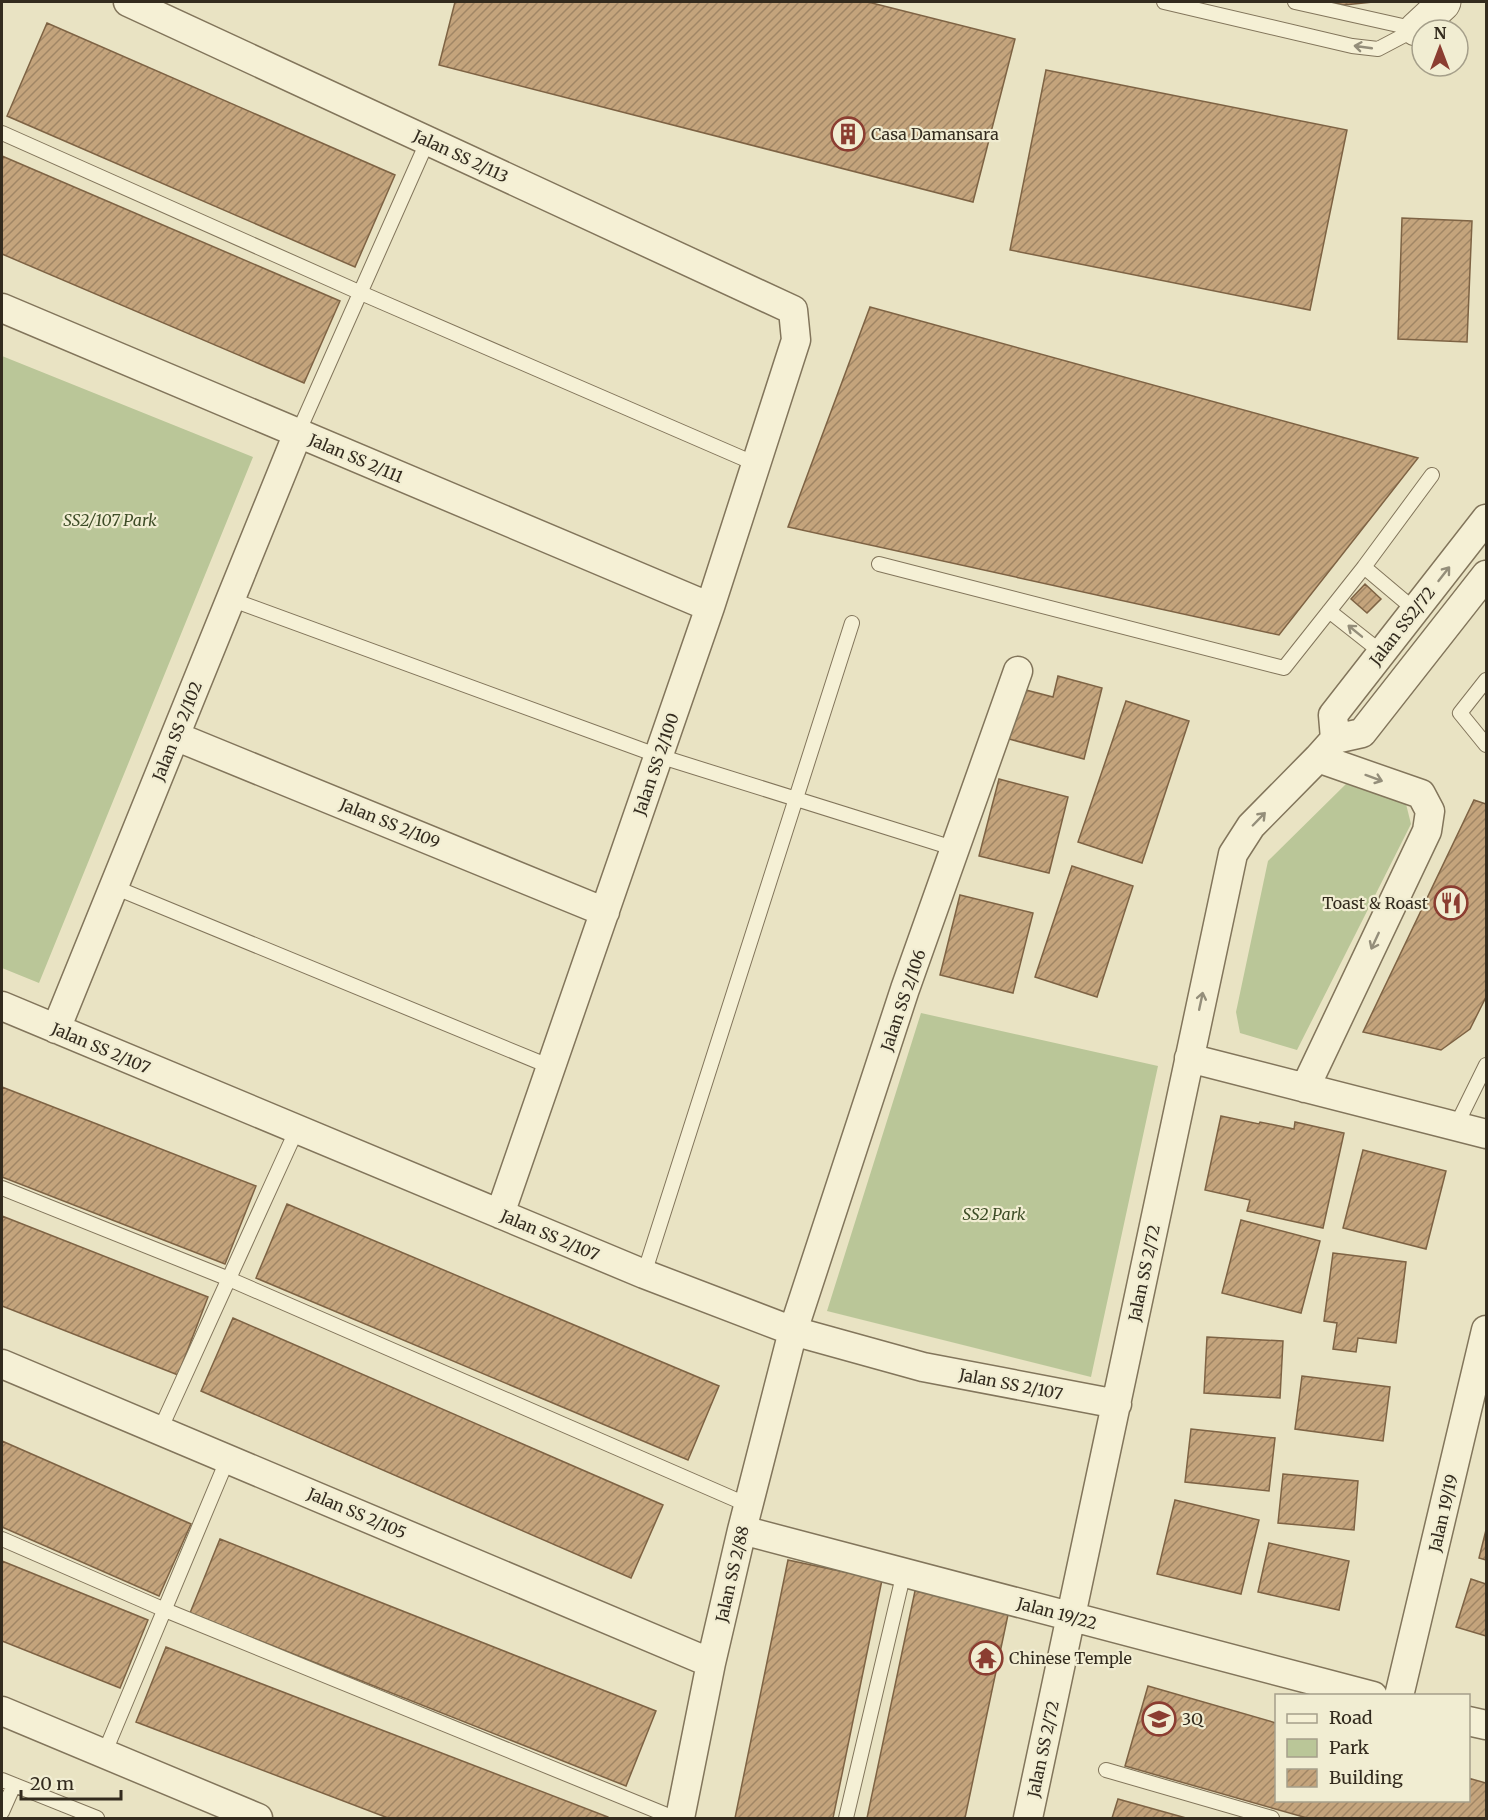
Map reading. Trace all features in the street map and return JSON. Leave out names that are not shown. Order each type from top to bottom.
[{"type":"street","name":"Jalan SS 2/113","points":[[128,2],[793,310]]},
{"type":"street","points":[[1428,18],[1443,2]]},
{"type":"street","name":"Jalan SS 2/111","points":[[2,308],[710,607]]},
{"type":"street","name":"Jalan SS 2/100","points":[[500,1214],[710,607],[796,340],[793,310]]},
{"type":"street","name":"Jalan SS 2/102","points":[[56,1029],[298,433]]},
{"type":"street","name":"Jalan SS2/72","points":[[1327,749],[1333,714],[1415,610],[1482,534]]},
{"type":"street","points":[[1327,749],[1362,733],[1486,575]]},
{"type":"street","points":[[1381,652],[1410,673]]},
{"type":"street","name":"Jalan SS 2/106","points":[[793,1331],[905,989],[1018,671]]},
{"type":"street","name":"Jalan SS 2/109","points":[[175,736],[605,912]]},
{"type":"street","points":[[1305,1088],[1427,831],[1430,812],[1421,794],[1327,749]]},
{"type":"street","name":"Jalan SS 2/72","points":[[1028,1818],[1233,854],[1251,826],[1327,749]]},
{"type":"street","name":"Jalan SS 2/107","points":[[2,1006],[644,1274],[793,1331],[923,1367],[1117,1404]]},
{"type":"street","points":[[1189,1058],[1486,1134]]},
{"type":"street","name":"Jalan 19/19","points":[[1400,1694],[1477,1414],[1486,1330]]},
{"type":"street","name":"Jalan SS 2/88","points":[[680,1818],[711,1663],[745,1517],[793,1331]]},
{"type":"street","name":"Jalan SS 2/105","points":[[2,1364],[711,1663]]},
{"type":"street","name":"Jalan 19/22","points":[[745,1517],[904,1572],[1369,1694]]},
{"type":"street","points":[[2,1711],[258,1818]]},
{"type":"street","points":[[1470,1721],[1486,1725]]},
{"type":"lane","points":[[1164,2],[1378,49],[1410,32]]},
{"type":"lane","points":[[1295,2],[1410,28]]},
{"type":"lane","points":[[2,134],[756,464]]},
{"type":"lane","points":[[298,433],[428,140]]},
{"type":"lane","points":[[879,564],[1284,668],[1364,567],[1432,475]]},
{"type":"lane","points":[[1364,567],[1415,610]]},
{"type":"lane","points":[[230,599],[659,756],[956,849]]},
{"type":"lane","points":[[1329,611],[1381,652]]},
{"type":"lane","points":[[644,1274],[852,623]]},
{"type":"lane","points":[[1486,680],[1460,713],[1486,745]]},
{"type":"lane","points":[[114,887],[551,1067]]},
{"type":"lane","points":[[1456,1126],[1486,1065]]},
{"type":"lane","points":[[160,1430],[297,1129]]},
{"type":"lane","points":[[2,1188],[229,1279],[745,1517]]},
{"type":"lane","points":[[104,1754],[228,1458]]},
{"type":"lane","points":[[2,1539],[165,1610],[674,1818]]},
{"type":"lane","points":[[846,1818],[904,1572]]},
{"type":"lane","points":[[1106,1770],[1272,1818]]},
{"type":"lane","points":[[2,1812],[8,1783],[97,1818]]},
{"type":"green space","name":"SS2/107 Park","points":[[2,356],[253,457],[39,983],[2,968]]},
{"type":"green space","points":[[1346,784],[1406,804],[1411,824],[1297,1050],[1240,1033],[1236,1012],[1268,861]]},
{"type":"green space","name":"SS2 Park","points":[[921,1013],[1158,1066],[1091,1377],[827,1311]]},
{"type":"building","name":"Casa Damansara","points":[[455,2],[868,2],[1015,39],[973,202],[439,65]]},
{"type":"building","points":[[1329,2],[1373,2],[1344,5]]},
{"type":"building","points":[[47,23],[395,175],[355,267],[7,116]]},
{"type":"building","points":[[1046,70],[1347,130],[1310,310],[1010,250]]},
{"type":"building","points":[[2,156],[340,301],[304,383],[2,254]]},
{"type":"building","points":[[1402,218],[1472,221],[1467,342],[1398,339]]},
{"type":"building","points":[[870,307],[1418,458],[1279,635],[788,527]]},
{"type":"building","points":[[1365,584],[1381,599],[1367,613],[1351,599]]},
{"type":"building","points":[[1058,676],[1102,688],[1084,759],[1009,739],[1022,689],[1053,697]]},
{"type":"building","points":[[1126,701],[1189,721],[1142,863],[1078,842]]},
{"type":"building","points":[[999,779],[1068,797],[1049,873],[979,856]]},
{"type":"building","points":[[1474,800],[1486,804],[1486,997],[1470,1029],[1441,1050],[1363,1032]]},
{"type":"building","points":[[1072,866],[1133,886],[1097,997],[1035,977]]},
{"type":"building","points":[[960,895],[1033,913],[1013,993],[940,975]]},
{"type":"building","points":[[2,1087],[256,1186],[225,1264],[2,1177]]},
{"type":"building","points":[[1221,1116],[1294,1129],[1295,1122],[1344,1133],[1323,1228],[1247,1211],[1250,1200],[1205,1190]]},
{"type":"building","points":[[1363,1150],[1446,1171],[1426,1249],[1343,1228]]},
{"type":"building","points":[[287,1204],[719,1386],[688,1460],[256,1278]]},
{"type":"building","points":[[2,1216],[208,1297],[178,1375],[2,1306]]},
{"type":"building","points":[[1241,1220],[1320,1241],[1301,1313],[1222,1293]]},
{"type":"building","points":[[1333,1253],[1406,1262],[1396,1343],[1358,1338],[1356,1352],[1333,1349],[1337,1323],[1324,1321]]},
{"type":"building","points":[[233,1318],[663,1505],[631,1578],[201,1391]]},
{"type":"building","points":[[1207,1337],[1283,1341],[1280,1398],[1204,1393]]},
{"type":"building","points":[[1302,1376],[1390,1387],[1383,1441],[1295,1429]]},
{"type":"building","points":[[1191,1429],[1275,1438],[1269,1491],[1185,1482]]},
{"type":"building","points":[[2,1441],[191,1524],[159,1596],[2,1527]]},
{"type":"building","points":[[1283,1474],[1358,1481],[1354,1530],[1278,1523]]},
{"type":"building","points":[[1175,1500],[1259,1520],[1241,1594],[1157,1574]]},
{"type":"building","points":[[1486,1530],[1486,1560],[1479,1558]]},
{"type":"building","points":[[220,1539],[656,1711],[626,1786],[190,1613]]},
{"type":"building","points":[[1269,1543],[1349,1561],[1339,1610],[1258,1592]]},
{"type":"building","points":[[788,1560],[882,1580],[833,1818],[735,1818]]},
{"type":"building","points":[[2,1561],[148,1620],[120,1688],[2,1641]]},
{"type":"building","points":[[1471,1579],[1486,1584],[1486,1636],[1456,1627]]},
{"type":"building","points":[[915,1591],[1009,1610],[965,1818],[867,1818]]},
{"type":"building","points":[[166,1647],[608,1818],[388,1818],[136,1722]]},
{"type":"building","points":[[1148,1686],[1275,1723],[1275,1802],[1470,1802],[1470,1779],[1486,1783],[1486,1818],[1307,1818],[1125,1766]]},
{"type":"building","points":[[1118,1799],[1186,1818],[1112,1818]]},
{"type":"place","name":"Casa Damansara","points":[[848,134]]},
{"type":"place","name":"Toast & Roast","points":[[1451,903]]},
{"type":"place","name":"Chinese Temple","points":[[986,1658]]},
{"type":"place","name":"3Q","points":[[1159,1719]]}]
